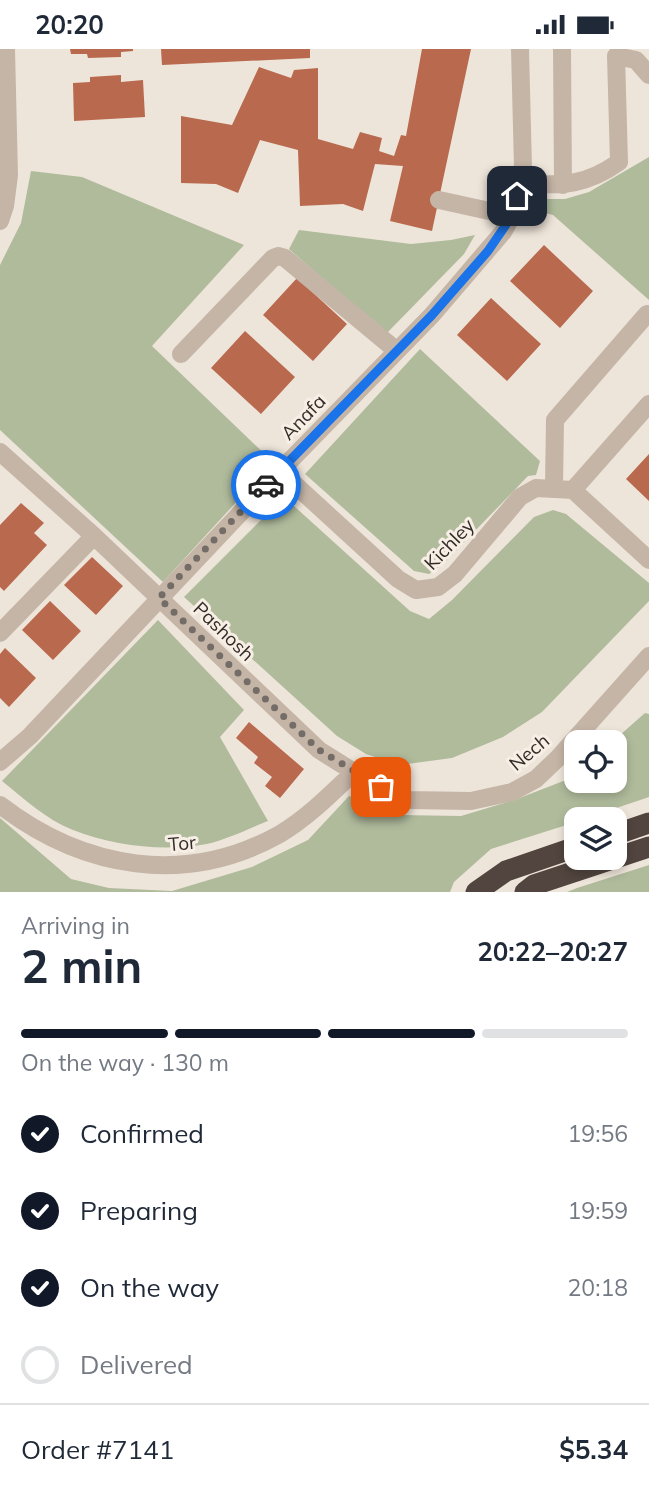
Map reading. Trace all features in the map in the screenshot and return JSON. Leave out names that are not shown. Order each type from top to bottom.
[{"type":"highway","points":[[627,831],[649,823]]},
{"type":"highway","points":[[525,892],[534,885],[649,847]]},
{"type":"highway","points":[[476,892],[506,871],[564,852]]},
{"type":"street","points":[[0,221],[9,175],[6,49]]},
{"type":"street","name":"Anafa","points":[[0,762],[30,736],[397,351],[488,251],[512,216],[523,168],[520,49]]},
{"type":"street","points":[[562,49],[563,185]]},
{"type":"street","points":[[520,184],[563,185],[585,181],[603,174],[619,162],[616,56],[636,60],[649,75]]},
{"type":"street","points":[[439,200],[512,216]]},
{"type":"street","points":[[181,354],[273,258],[278,256],[285,258],[397,351]]},
{"type":"street","points":[[554,487],[555,420],[647,314]]},
{"type":"street","points":[[649,404],[573,490],[649,560]]},
{"type":"street","name":"Pashosh","points":[[0,452],[93,536],[310,742],[354,772],[408,800],[440,802]]},
{"type":"street","name":"Kichley","points":[[280,471],[398,579],[416,590],[438,587],[455,574],[520,497],[536,488],[573,490]]},
{"type":"street","points":[[0,633],[93,536]]},
{"type":"street","name":"Nech","points":[[440,802],[471,801],[512,792],[536,779],[649,656]]},
{"type":"street","name":"Tor","points":[[0,805],[23,822],[85,852],[144,865],[180,866],[216,860],[251,849],[282,832],[318,805],[354,772]]},
{"type":"green space","points":[[649,157],[649,300],[553,215],[541,212],[538,199],[565,199],[589,192]]},
{"type":"green space","points":[[31,171],[82,177],[244,245],[152,346],[273,462],[163,582],[0,430],[0,265],[21,223]]},
{"type":"green space","points":[[299,230],[411,244],[475,235],[464,254],[386,334],[289,249]]},
{"type":"green space","points":[[420,349],[540,461],[536,475],[528,476],[443,564],[429,574],[414,571],[305,474]]},
{"type":"green space","points":[[284,497],[410,611],[429,619],[452,600],[534,517],[553,510],[566,514],[649,583],[649,601],[542,712],[503,737],[452,758],[400,765],[366,754],[337,736],[184,597]]},
{"type":"green space","points":[[158,620],[244,710],[220,737],[268,821],[207,844],[139,846],[89,836],[54,821],[2,781]]},
{"type":"green space","points":[[645,713],[649,714],[649,797],[619,807],[564,807],[564,826],[491,849],[454,882],[450,892],[0,892],[0,818],[71,879],[109,888],[172,891],[252,867],[308,840],[349,796],[400,815],[461,816],[564,781],[564,793],[627,793],[626,730]]},
{"type":"green space","points":[[649,865],[649,892],[567,892],[577,888]]},
{"type":"building","points":[[70,49],[133,51],[121,52],[121,57],[88,58],[87,54],[71,54]]},
{"type":"building","points":[[161,49],[310,49],[310,58],[162,65]]},
{"type":"building","points":[[422,49],[471,49],[432,231],[390,221],[403,166],[375,164],[363,211],[343,204],[300,206],[298,150],[260,140],[238,193],[216,184],[181,183],[181,116],[232,125],[259,67],[291,78],[294,70],[318,68],[318,139],[353,149],[360,132],[382,138],[379,151],[394,156],[401,135],[406,136]]},
{"type":"building","points":[[121,75],[121,82],[143,80],[145,117],[74,121],[73,83],[90,82],[90,77]]},
{"type":"building","points":[[544,245],[593,291],[560,328],[510,281]]},
{"type":"building","points":[[297,278],[347,324],[313,361],[263,315]]},
{"type":"building","points":[[491,298],[541,344],[507,381],[457,335]]},
{"type":"building","points":[[245,331],[295,377],[261,414],[211,368]]},
{"type":"building","points":[[649,454],[649,501],[626,479]]},
{"type":"building","points":[[21,503],[44,523],[34,533],[47,545],[4,591],[0,587],[0,525]]},
{"type":"building","points":[[92,557],[123,586],[96,615],[64,585]]},
{"type":"building","points":[[50,601],[81,631],[53,660],[22,630]]},
{"type":"building","points":[[5,648],[36,678],[9,707],[0,698],[0,654]]},
{"type":"building","points":[[249,722],[304,769],[280,798],[265,786],[272,777],[254,763],[258,757],[236,738]]},
{"type":"way so far","points":[[266,485],[159,598],[319,750],[381,787]]},
{"type":"route","points":[[266,485],[432,315],[488,251],[512,216],[517,196]]}]
